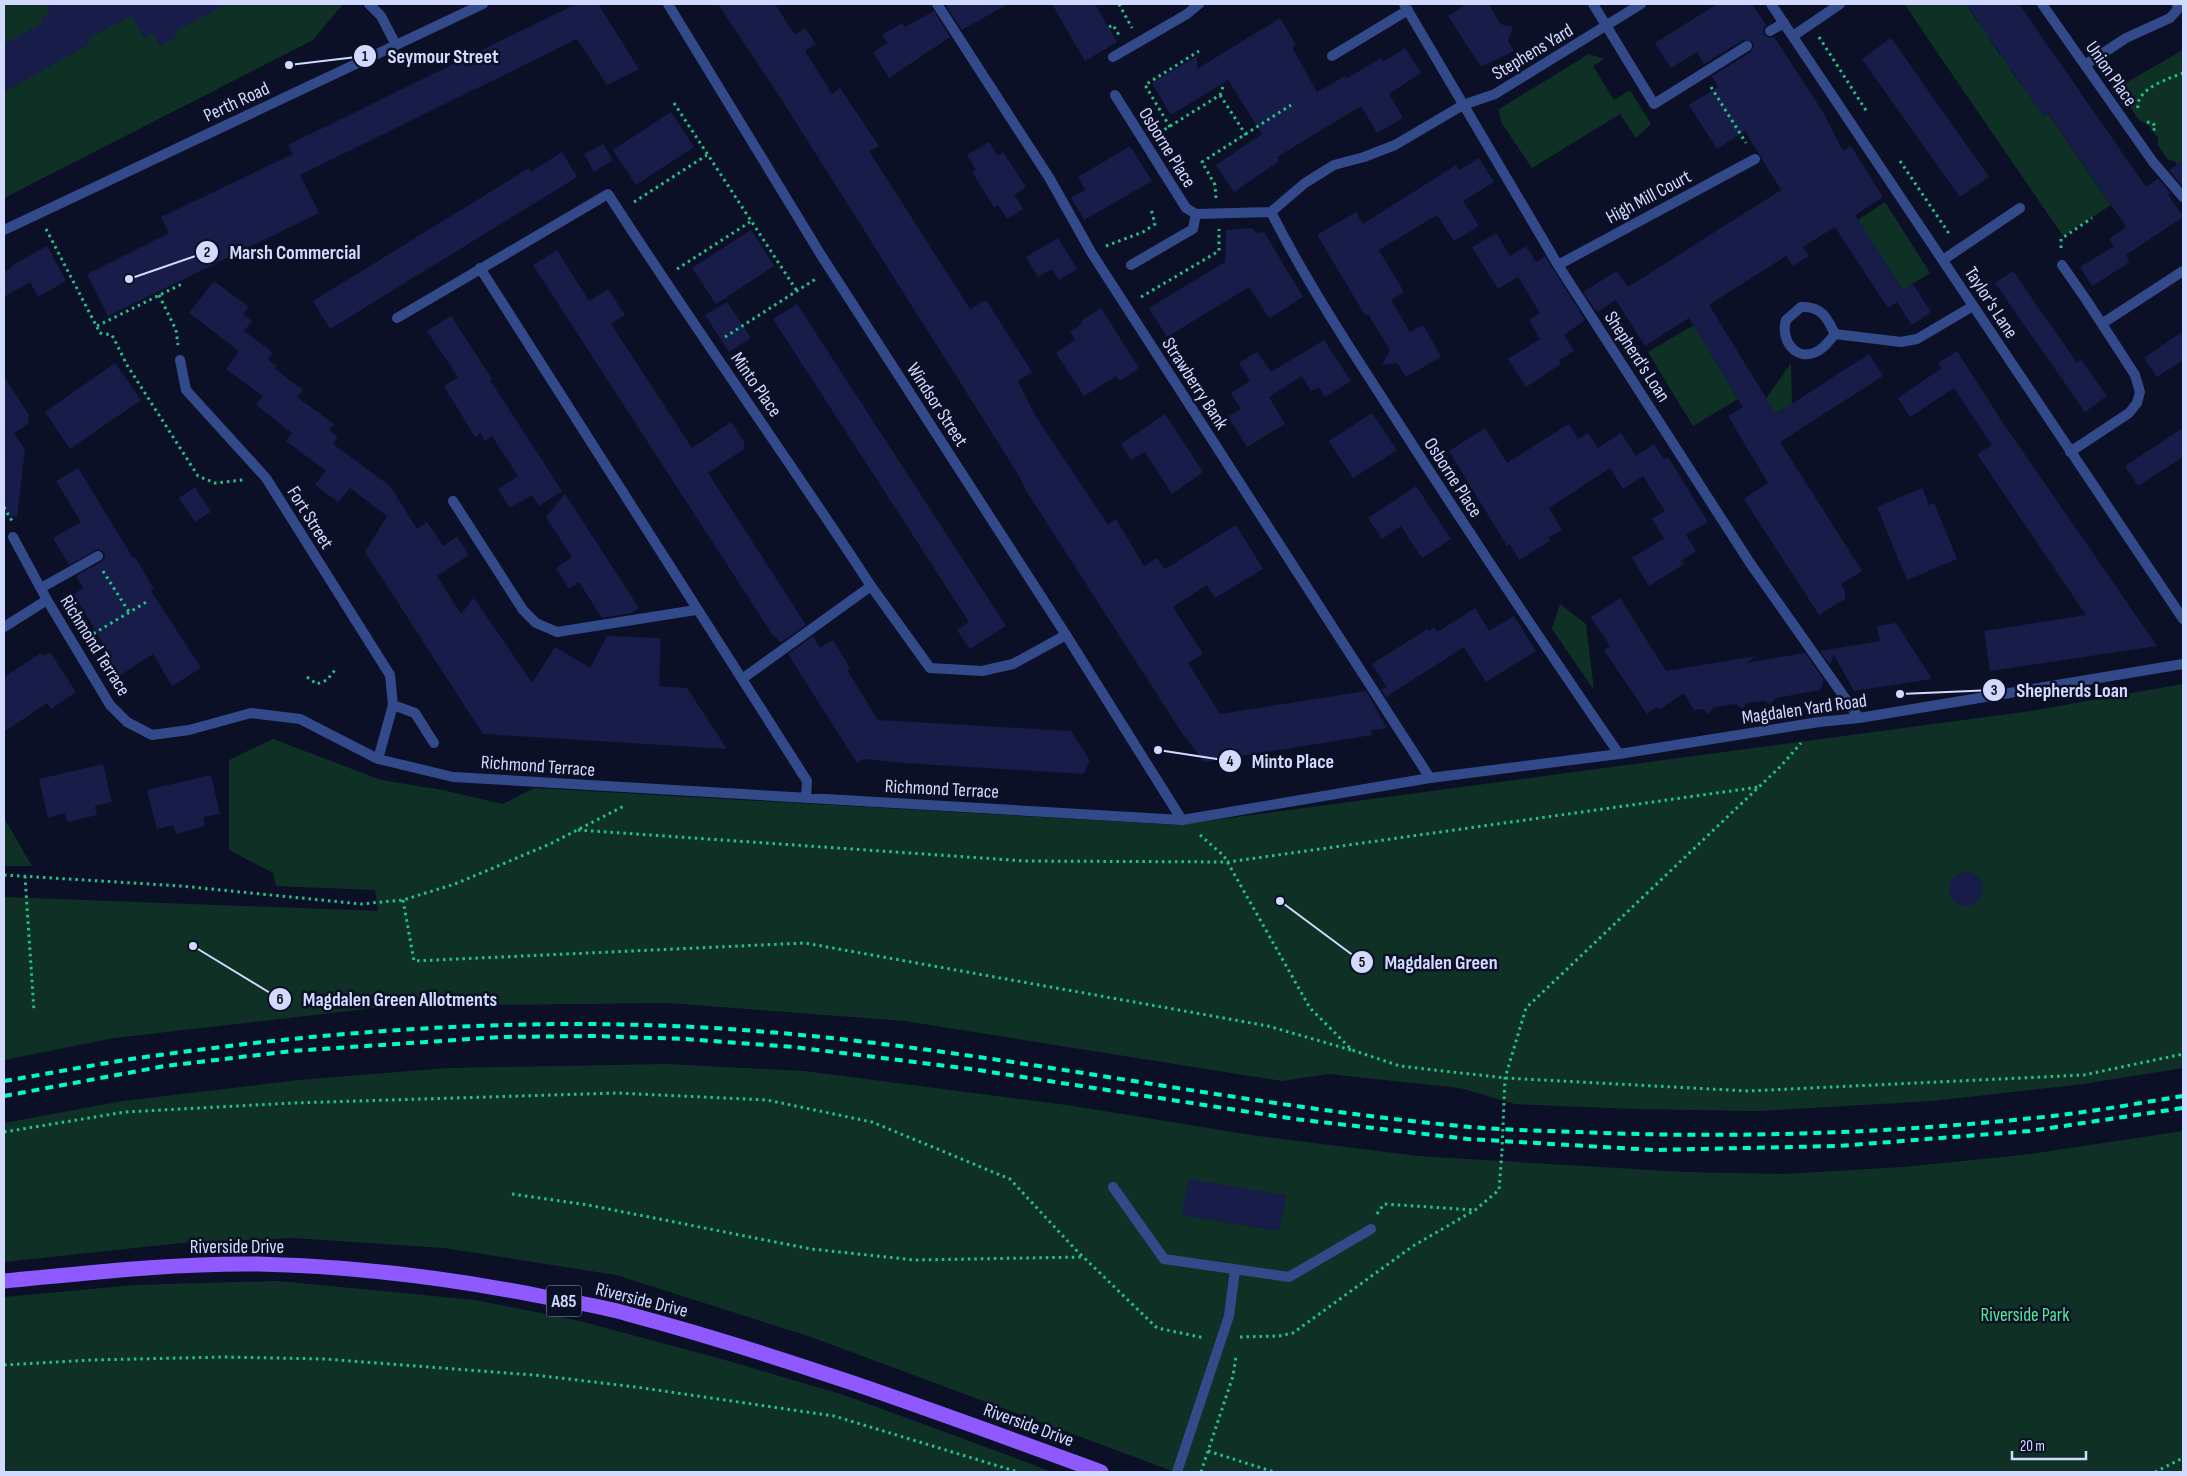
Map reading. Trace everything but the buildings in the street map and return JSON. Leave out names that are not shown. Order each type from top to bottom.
[{"type":"main road","name":"Riverside Drive","points":[[4,1281],[150,1267],[257,1264],[358,1270],[478,1284],[625,1313],[791,1362],[883,1392],[1101,1472]]},
{"type":"street","points":[[369,4],[381,16],[396,45]]},
{"type":"street","name":"Perth Road","points":[[4,230],[483,4]]},
{"type":"street","name":"Windsor Street","points":[[668,4],[821,255],[1066,635],[1182,820]]},
{"type":"street","name":"Strawberry Bank","points":[[937,4],[1050,179],[1091,252],[1430,778]]},
{"type":"street","points":[[1113,57],[1187,14],[1199,4]]},
{"type":"street","points":[[1592,4],[1654,104],[1747,46]]},
{"type":"street","name":"Stephens Yard","points":[[1463,105],[1495,94],[1641,4]]},
{"type":"street","name":"Taylor's Lane","points":[[1771,4],[2183,619]]},
{"type":"street","points":[[1793,36],[1840,4]]},
{"type":"street","name":"Union Place","points":[[2042,4],[2153,162],[2183,195]]},
{"type":"street","points":[[2085,65],[2126,38],[2170,18],[2178,9],[2177,4]]},
{"type":"street","points":[[1332,56],[1406,7]]},
{"type":"street","name":"Shepherd's Loan","points":[[1406,7],[1558,265],[1750,563],[1859,718]]},
{"type":"street","points":[[1770,31],[1784,23]]},
{"type":"street","name":"Osborne Place","points":[[1115,95],[1186,208],[1196,214],[1271,212],[1311,284],[1489,564],[1619,754]]},
{"type":"street","points":[[1271,212],[1305,183],[1334,164],[1364,157],[1395,145],[1463,105]]},
{"type":"street","name":"High Mill Court","points":[[1558,265],[1755,159]]},
{"type":"street","name":"Minto Place","points":[[396,318],[608,194],[709,346],[787,457],[871,586],[930,668],[982,671],[1013,664],[1066,635]]},
{"type":"street","points":[[1943,260],[2020,208]]},
{"type":"street","name":"Osborne Place","points":[[1131,265],[1193,229],[1196,214]]},
{"type":"street","points":[[2062,265],[2103,323],[2135,375],[2140,392],[2137,403],[2129,413],[2070,452]]},
{"type":"street","points":[[480,268],[696,610],[807,781],[806,797]]},
{"type":"street","points":[[2103,323],[2183,271]]},
{"type":"street","points":[[1835,334],[1901,342],[1917,339],[1973,306]]},
{"type":"street","points":[[1809,307],[1824,314],[1835,334],[1823,348],[1816,352],[1805,354],[1790,348],[1784,336],[1784,328],[1789,315],[1801,308],[1809,307]]},
{"type":"street","name":"Fort Street","points":[[180,360],[186,390],[266,478],[390,675],[393,705],[378,759]]},
{"type":"street","points":[[453,501],[523,610],[545,629],[557,632],[696,610]]},
{"type":"street","name":"Richmond Terrace","points":[[13,537],[47,600],[110,705],[127,722],[152,735],[189,730],[251,713],[300,719],[378,759],[454,777],[1182,820],[1430,778]]},
{"type":"street","points":[[41,588],[97,557]]},
{"type":"street","points":[[742,679],[871,586]]},
{"type":"street","points":[[4,627],[47,600]]},
{"type":"street","name":"Magdalen Yard Road","points":[[1430,778],[1619,754],[1819,722],[1859,718],[2183,664]]},
{"type":"street","points":[[393,705],[415,712],[434,743]]},
{"type":"street","points":[[1113,1187],[1164,1258],[1234,1270],[1289,1277],[1371,1229]]},
{"type":"street","points":[[1177,1472],[1228,1316],[1234,1270]]},
{"type":"path","points":[[1119,4],[1139,42]]},
{"type":"path","points":[[1109,27],[1113,25],[1116,31]]},
{"type":"path","points":[[1170,126],[1145,85],[1199,51]]},
{"type":"path","points":[[2139,115],[2137,104],[2141,96],[2166,80],[2183,73]]},
{"type":"path","points":[[1144,142],[1220,95],[1223,87]]},
{"type":"path","points":[[1220,95],[1246,135]]},
{"type":"path","points":[[1718,99],[1739,131]]},
{"type":"path","points":[[674,103],[750,222],[797,291]]},
{"type":"path","points":[[1216,193],[1215,185],[1202,162],[1291,105]]},
{"type":"path","points":[[2138,141],[2156,128],[2153,123],[2147,122],[2143,118]]},
{"type":"path","points":[[634,202],[707,155]]},
{"type":"path","points":[[1091,252],[1143,232],[1154,224],[1151,209]]},
{"type":"path","points":[[1137,290],[1142,298],[1219,251],[1220,213]]},
{"type":"path","points":[[2062,265],[2061,239],[2092,218]]},
{"type":"path","points":[[664,278],[750,222]]},
{"type":"path","points":[[55,247],[100,333],[112,335],[127,365],[198,476],[215,483],[266,478]]},
{"type":"path","points":[[709,346],[814,280]]},
{"type":"path","points":[[97,326],[184,283]]},
{"type":"path","points":[[159,295],[176,330]]},
{"type":"path","points":[[97,557],[129,612]]},
{"type":"path","points":[[74,645],[148,601]]},
{"type":"path","points":[[306,677],[317,684],[327,680],[335,670]]},
{"type":"path","points":[[1237,1345],[1238,1337],[1279,1336],[1293,1333],[1413,1246],[1475,1210],[1499,1190],[1505,1078],[1526,1008],[1781,766],[1819,722]]},
{"type":"path","points":[[4,875],[181,886],[361,904],[403,900],[455,884],[550,844],[653,790]]},
{"type":"path","points":[[1182,820],[1224,856],[1310,1008],[1352,1050]]},
{"type":"path","points":[[25,876],[34,1011]]},
{"type":"path","points":[[403,900],[414,961],[804,943],[1268,1026],[1400,1066],[1505,1078],[1748,1091],[2084,1075],[2183,1054]]},
{"type":"path","points":[[4,1132],[125,1112],[293,1103],[617,1094],[767,1100],[872,1122],[1010,1179],[1084,1257],[1157,1328],[1220,1342]]},
{"type":"path","points":[[512,1194],[607,1209],[811,1249],[915,1260],[1084,1257]]},
{"type":"path","points":[[1371,1229],[1376,1215],[1384,1204],[1475,1210]]},
{"type":"path","points":[[1201,1472],[1233,1376],[1236,1353]]},
{"type":"path","points":[[4,1365],[187,1358],[324,1359],[534,1375],[636,1387],[834,1416],[1018,1472]]},
{"type":"path","points":[[1208,1451],[1274,1472]]},
{"type":"path","points":[[2155,1472],[2183,1458]]},
{"type":"green space","points":[[4,4],[343,4],[313,40],[4,198]]},
{"type":"green space","points":[[1909,4],[1970,4],[1967,6],[1978,23],[1984,20],[1989,38],[2000,55],[2006,51],[2015,65],[2010,69],[2021,85],[2026,81],[2043,116],[2048,113],[2111,205],[2063,236],[1906,6]]},
{"type":"green space","points":[[2183,50],[2183,161],[2177,165],[2175,161],[2168,160],[2158,145],[2158,138],[2149,126],[2139,120],[2117,88]]},
{"type":"green space","points":[[1589,54],[1604,59],[1593,66],[1614,100],[1630,90],[1651,124],[1636,138],[1620,114],[1532,168],[1501,122],[1499,109]]},
{"type":"green space","points":[[1885,202],[1930,273],[1903,290],[1858,220]]},
{"type":"green space","points":[[1694,325],[1738,399],[1693,426],[1648,352]]},
{"type":"green space","points":[[1791,363],[1792,404],[1774,415],[1763,403]]},
{"type":"green space","points":[[1560,604],[1586,624],[1594,690],[1552,629]]},
{"type":"green space","points":[[2183,684],[2183,1068],[2083,1084],[1933,1101],[1756,1111],[1634,1109],[1515,1104],[1460,1088],[1328,1074],[1282,1081],[905,1021],[668,1003],[392,1006],[114,1038],[4,1060],[4,897],[378,911],[375,890],[276,886],[273,873],[229,850],[229,760],[273,739],[381,780],[442,790],[503,804],[534,788],[1177,825],[2031,711]]},
{"type":"green space","points":[[4,818],[32,866],[4,866]]},
{"type":"green space","name":"Riverside Park","points":[[665,1064],[804,1071],[1067,1105],[1251,1135],[1418,1156],[1684,1172],[1783,1174],[1904,1167],[2031,1154],[2183,1131],[2183,1472],[1175,1472],[811,1337],[616,1275],[444,1248],[293,1238],[190,1242],[4,1262],[4,1123],[123,1101],[299,1080],[448,1068]],"holes":[[[1286,1195],[1279,1231],[1182,1215]]]},
{"type":"green space","points":[[278,1281],[475,1300],[580,1321],[725,1360],[844,1395],[1053,1472],[4,1472],[4,1297],[135,1285]]},
{"type":"railway","points":[[4,1081],[146,1057],[298,1038],[430,1028],[562,1024],[694,1027],[792,1034],[986,1058],[1276,1103],[1373,1116],[1470,1127],[1525,1130],[1698,1135],[1816,1133],[1935,1127],[2053,1116],[2183,1096]]},
{"type":"railway","points":[[4,1096],[165,1066],[292,1051],[500,1037],[594,1036],[685,1039],[794,1047],[971,1069],[1295,1119],[1468,1139],[1654,1150],[1838,1146],[2030,1131],[2183,1108]]},
{"type":"place","name":"Seymour Street","points":[[289,65]]},
{"type":"place","name":"Marsh Commercial","points":[[129,279]]},
{"type":"place","name":"Shepherds Loan","points":[[1900,694]]},
{"type":"place","name":"Minto Place","points":[[1158,750]]},
{"type":"place","name":"Magdalen Green","points":[[1280,901]]},
{"type":"place","name":"Magdalen Green Allotments","points":[[193,946]]}]
